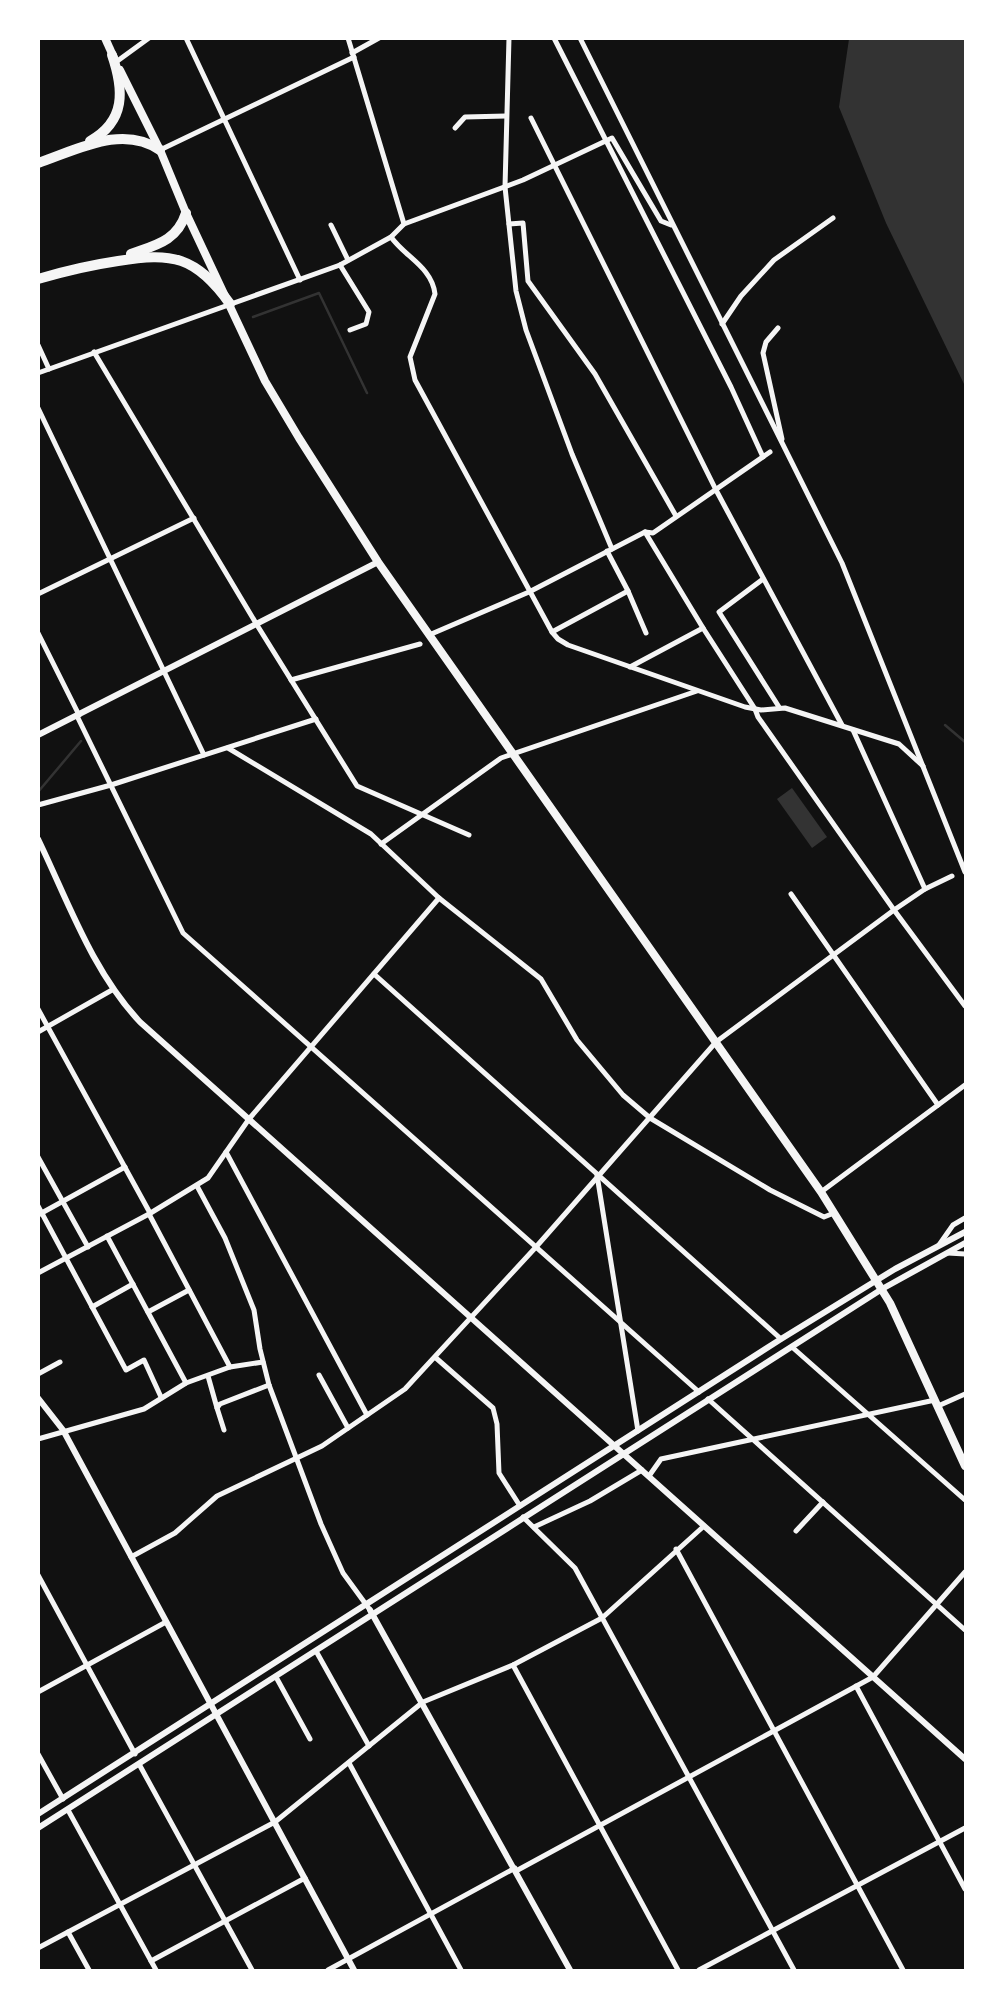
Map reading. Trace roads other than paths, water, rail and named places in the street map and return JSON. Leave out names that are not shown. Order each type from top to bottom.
[{"type":"highway","points":[[72,152],[102,134],[117,113],[120,82],[114,59]]},
{"type":"highway","points":[[38,163],[102,141],[118,139],[141,140],[160,150]]},
{"type":"highway","points":[[106,263],[163,243],[178,231],[186,213]]},
{"type":"highway","points":[[38,279],[106,263],[148,256],[168,257],[209,278],[230,304]]},
{"type":"highway","points":[[38,274],[71,270]]},
{"type":"main road","points":[[104,38],[160,150],[186,213],[265,381],[378,562],[511,755],[821,1192],[877,1279],[965,1466]]},
{"type":"street","points":[[114,59],[149,38]]},
{"type":"street","points":[[186,38],[300,279]]},
{"type":"street","points":[[348,38],[404,224]]},
{"type":"street","points":[[160,150],[353,55],[379,38]]},
{"type":"street","points":[[509,38],[505,187],[516,291],[526,330],[572,454],[646,633]]},
{"type":"street","points":[[554,38],[731,387],[762,457]]},
{"type":"street","points":[[580,38],[842,563],[965,872]]},
{"type":"street","points":[[455,128],[465,117],[506,116]]},
{"type":"street","points":[[531,118],[716,490],[842,726]]},
{"type":"street","points":[[38,373],[340,265],[391,237],[404,224],[505,187],[612,138],[661,221],[671,225]]},
{"type":"street","points":[[722,324],[774,260],[833,218]]},
{"type":"street","points":[[509,224],[523,223],[528,281],[595,374],[676,516]]},
{"type":"street","points":[[331,225],[348,260]]},
{"type":"street","points":[[391,237],[402,251],[424,269],[435,288],[410,357],[415,380],[529,592],[558,639],[568,645],[697,691],[755,709],[779,708],[899,744],[924,768]]},
{"type":"street","points":[[340,265],[369,312],[366,324],[350,330]]},
{"type":"street","points":[[716,311],[735,306]]},
{"type":"street","points":[[778,328],[766,342],[763,353],[781,442]]},
{"type":"street","points":[[38,345],[49,369]]},
{"type":"street","points":[[94,352],[257,625],[358,786],[469,835]]},
{"type":"street","points":[[38,408],[204,755]]},
{"type":"street","points":[[429,635],[529,592],[645,532],[653,533],[770,452]]},
{"type":"street","points":[[38,594],[194,518]]},
{"type":"street","points":[[645,532],[755,709],[758,718],[965,1006]]},
{"type":"street","points":[[38,736],[378,562]]},
{"type":"street","points":[[763,579],[719,612],[779,708]]},
{"type":"street","points":[[552,632],[628,591]]},
{"type":"street","points":[[631,667],[703,628]]},
{"type":"street","points":[[38,633],[183,933],[699,1392]]},
{"type":"street","points":[[291,680],[420,644]]},
{"type":"street","points":[[381,844],[501,758],[697,691]]},
{"type":"street","points":[[38,805],[111,785],[316,719]]},
{"type":"street","points":[[853,730],[925,889]]},
{"type":"street","points":[[228,748],[371,834],[439,898],[541,979],[577,1040],[623,1095],[650,1118],[770,1190],[824,1217],[834,1213]]},
{"type":"street","points":[[38,839],[112,990],[140,1022],[965,1759]]},
{"type":"street","points":[[131,1557],[175,1533],[217,1496],[295,1459],[348,1428],[405,1389],[536,1247],[716,1042],[894,910],[925,889],[952,876]]},
{"type":"street","points":[[791,894],[938,1105]]},
{"type":"street","points":[[38,1273],[150,1214],[208,1178],[249,1119],[439,898]]},
{"type":"street","points":[[374,974],[781,1339]]},
{"type":"street","points":[[38,1032],[112,990]]},
{"type":"street","points":[[38,1009],[230,1367]]},
{"type":"street","points":[[821,1192],[965,1085]]},
{"type":"street","points":[[226,1152],[367,1415]]},
{"type":"street","points":[[38,1157],[88,1247]]},
{"type":"street","points":[[41,1214],[125,1167]]},
{"type":"street","points":[[597,1175],[638,1431]]},
{"type":"street","points":[[197,1186],[225,1237],[254,1310],[269,1385],[295,1459],[343,1573],[370,1610],[423,1702],[570,1970]]},
{"type":"street","points":[[38,1206],[126,1370],[144,1360],[161,1397]]},
{"type":"street","points":[[939,1245],[953,1225],[965,1218]]},
{"type":"street","points":[[38,1828],[316,1651],[370,1610],[520,1506],[877,1279],[965,1232]]},
{"type":"street","points":[[107,1236],[186,1383]]},
{"type":"street","points":[[38,1814],[574,1487],[623,1453],[882,1289],[965,1244]]},
{"type":"street","points":[[949,1252],[965,1254]]},
{"type":"street","points":[[92,1307],[133,1284]]},
{"type":"street","points":[[148,1312],[189,1290]]},
{"type":"street","points":[[792,1347],[965,1500]]},
{"type":"street","points":[[436,1358],[493,1408],[498,1434],[499,1473],[520,1506]]},
{"type":"street","points":[[38,1374],[60,1362]]},
{"type":"street","points":[[38,1439],[144,1409],[186,1383],[230,1367],[263,1362]]},
{"type":"street","points":[[319,1375],[348,1428]]},
{"type":"street","points":[[208,1376],[224,1430]]},
{"type":"street","points":[[217,1408],[220,1404],[269,1385]]},
{"type":"street","points":[[649,1476],[661,1460],[751,1439],[937,1403],[965,1394]]},
{"type":"street","points":[[38,1398],[63,1430],[354,1970]]},
{"type":"street","points":[[708,1399],[965,1630]]},
{"type":"street","points":[[534,1527],[590,1502],[642,1470]]},
{"type":"street","points":[[796,1531],[823,1502]]},
{"type":"street","points":[[523,1517],[575,1568],[794,1970]]},
{"type":"street","points":[[38,1948],[275,1822],[423,1702],[513,1665],[602,1618],[704,1526]]},
{"type":"street","points":[[676,1549],[903,1970]]},
{"type":"street","points":[[328,1970],[873,1677],[965,1572]]},
{"type":"street","points":[[38,1575],[135,1754]]},
{"type":"street","points":[[38,1692],[166,1622]]},
{"type":"street","points":[[316,1651],[369,1746]]},
{"type":"street","points":[[513,1665],[678,1970]]},
{"type":"street","points":[[276,1677],[310,1739]]},
{"type":"street","points":[[856,1686],[965,1889]]},
{"type":"street","points":[[38,1754],[63,1799]]},
{"type":"street","points":[[349,1763],[461,1970]]},
{"type":"street","points":[[139,1764],[252,1970]]},
{"type":"street","points":[[68,1810],[156,1970]]},
{"type":"street","points":[[699,1970],[965,1828]]},
{"type":"street","points":[[151,1961],[304,1878]]},
{"type":"street","points":[[68,1932],[89,1970]]},
{"type":"waterway","points":[[253,317],[319,293],[367,393]]},
{"type":"waterway","points":[[945,725],[965,742]]},
{"type":"waterway","points":[[38,792],[81,741]]}]
